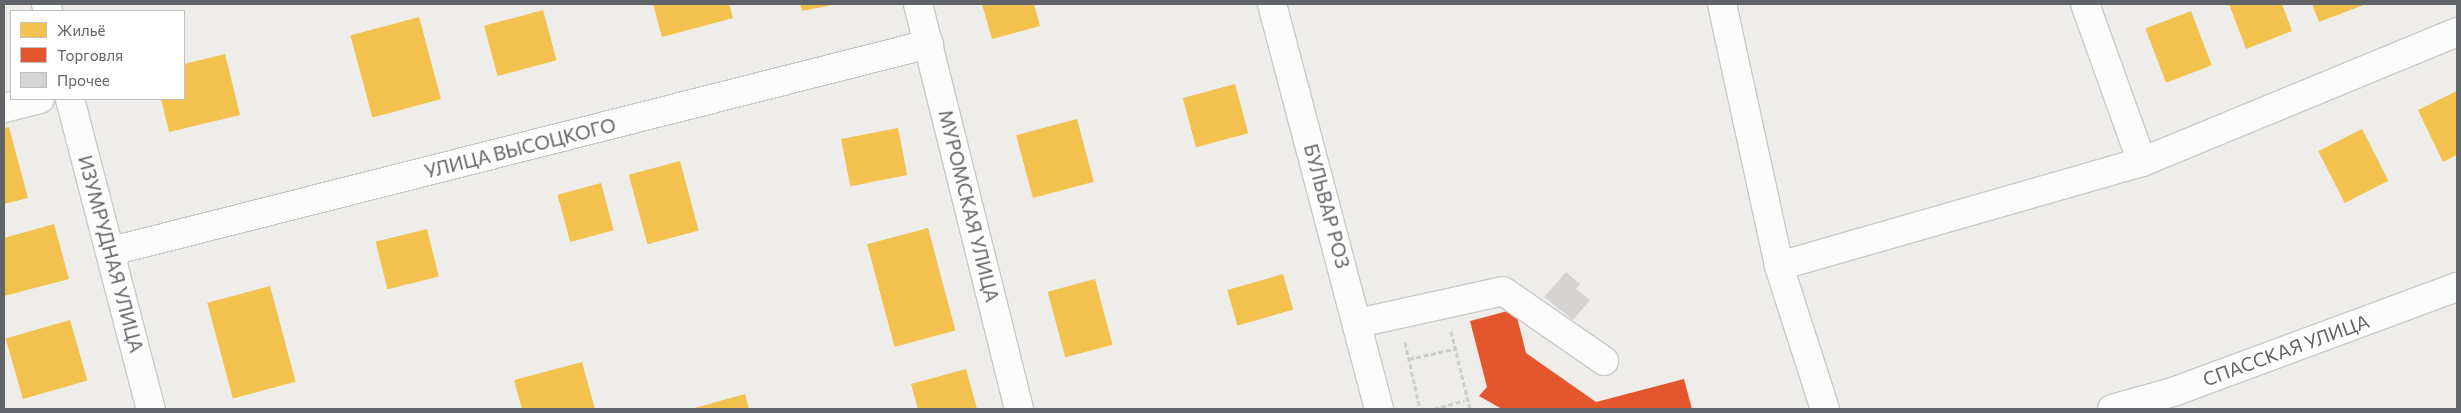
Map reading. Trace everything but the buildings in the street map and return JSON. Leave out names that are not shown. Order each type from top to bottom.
[{"type":"street","name":"МУРОМСКАЯ УЛИЦА","points":[[918,4],[1019,409]]},
{"type":"street","name":"БУЛЬВАР РОЗ","points":[[1272,4],[1358,323],[1379,409]]},
{"type":"street","points":[[1722,4],[1779,266],[1825,409]]},
{"type":"street","points":[[2084,4],[2142,162]]},
{"type":"street","points":[[1779,266],[2142,162],[2457,32]]},
{"type":"street","name":"УЛИЦА ВЫСОЦКОГО","points":[[112,251],[929,44]]},
{"type":"street","points":[[4,108],[36,100]]},
{"type":"street","name":"ИЗУМРУДНАЯ УЛИЦА","points":[[70,100],[112,251],[146,408]]},
{"type":"street","name":"СПАССКАЯ УЛИЦА","points":[[2112,409],[2173,392],[2457,287]]},
{"type":"street","points":[[1358,323],[1503,290],[1604,360]]},
{"type":"path","points":[[1446,303],[1464,400],[1470,409]]},
{"type":"path","points":[[1399,314],[1420,409]]},
{"type":"path","points":[[1409,359],[1454,349]]},
{"type":"path","points":[[1434,409],[1464,400]]}]
